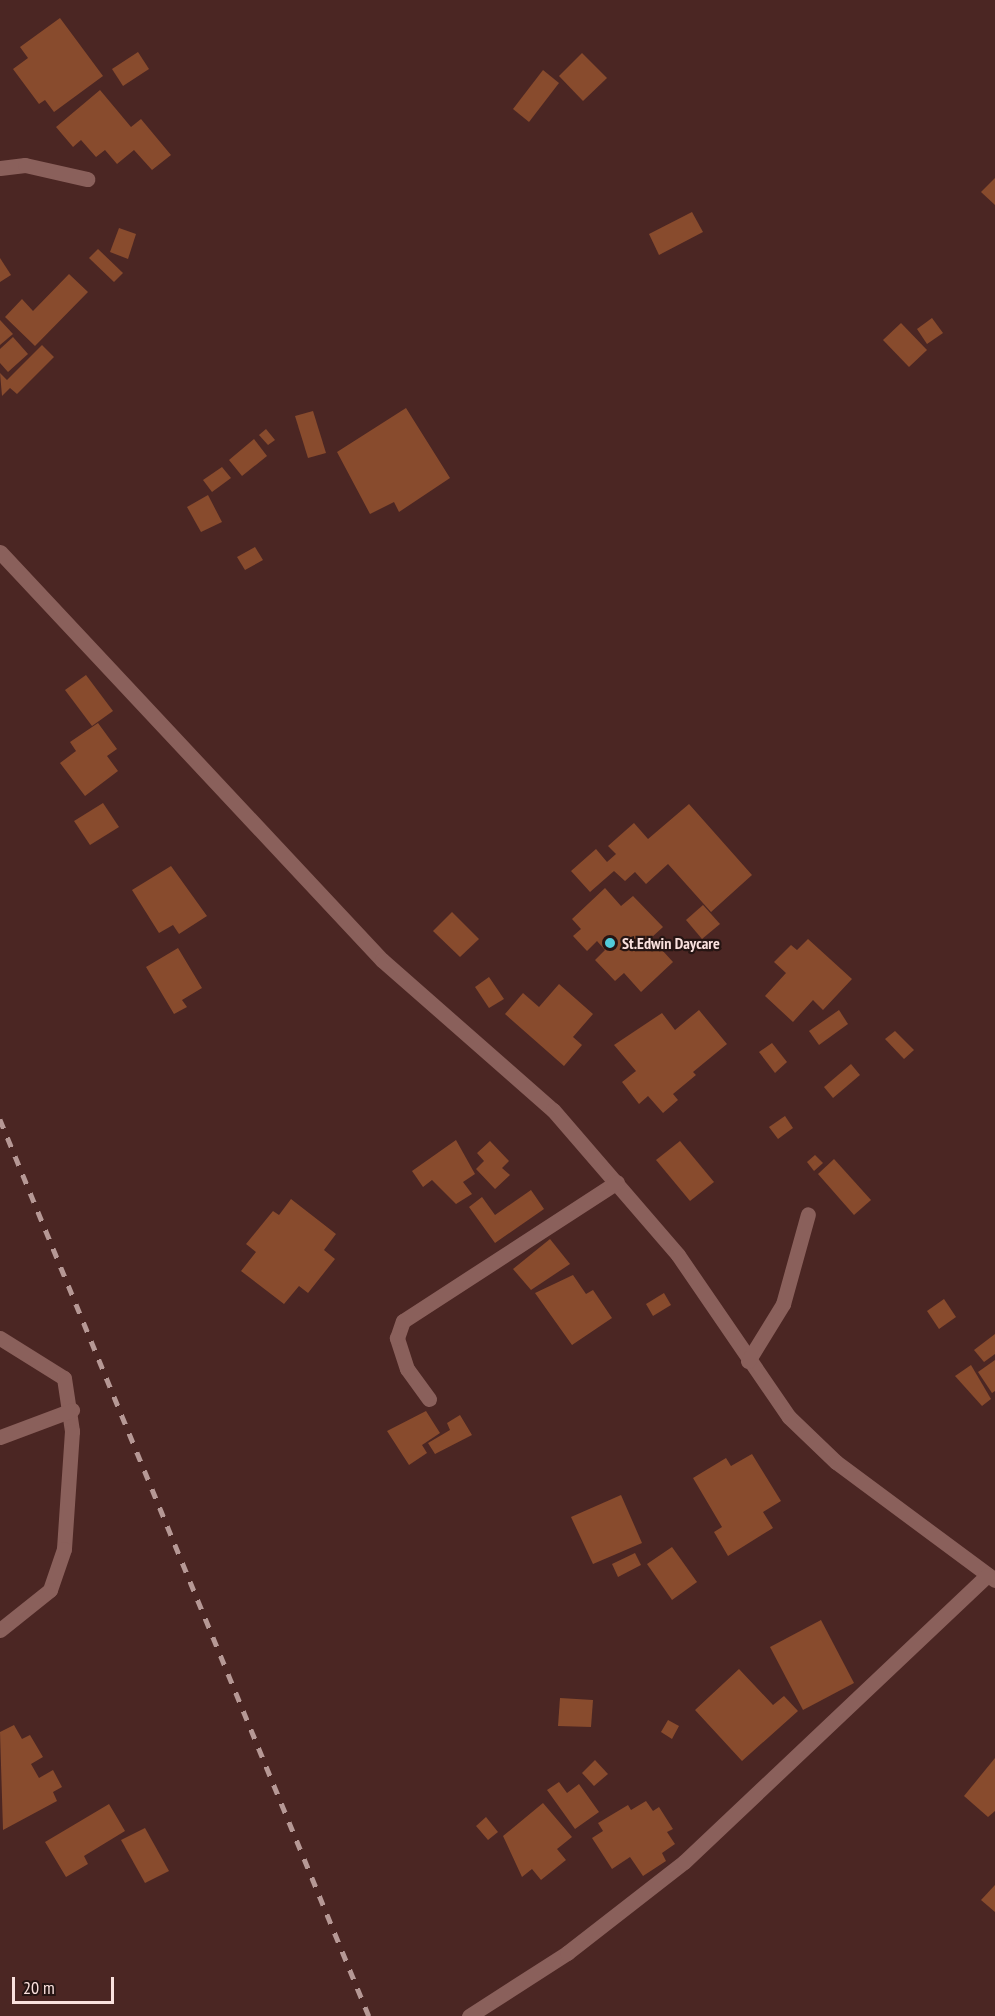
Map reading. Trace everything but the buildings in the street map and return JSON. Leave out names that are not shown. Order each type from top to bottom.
[{"type":"street","points":[[0,168],[25,165],[87,179]]},
{"type":"street","points":[[3,562],[382,960],[553,1110],[617,1182],[715,1305],[748,1361],[789,1417],[836,1462],[991,1577],[684,1862],[567,1953],[469,2016]]},
{"type":"street","points":[[429,1399],[407,1369],[397,1338],[403,1321],[617,1182]]},
{"type":"street","points":[[748,1361],[783,1304],[808,1214]]},
{"type":"street","points":[[0,1338],[64,1378],[72,1410],[64,1549],[50,1590],[0,1630]]},
{"type":"street","points":[[0,1437],[72,1410]]},
{"type":"railway","points":[[0,1119],[369,2016]]},
{"type":"place","name":"St.Edwin Daycare","points":[[610,943]]}]
